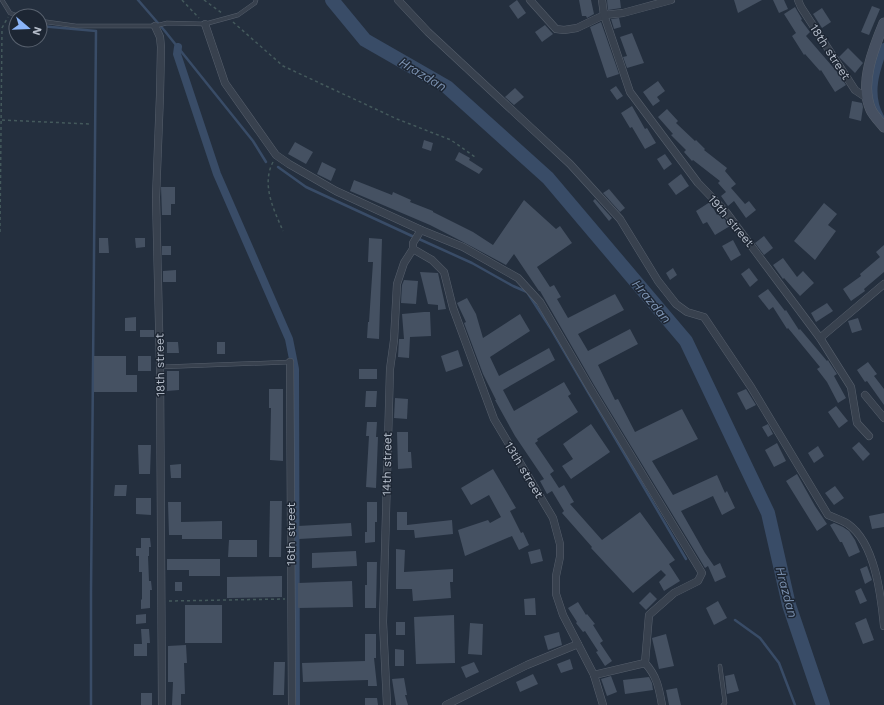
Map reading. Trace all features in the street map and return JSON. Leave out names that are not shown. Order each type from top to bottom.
[{"type":"main road","points":[[884,23],[876,43],[866,80],[871,110],[884,127]]},
{"type":"street","points":[[398,0],[428,32],[570,164],[585,180],[620,219],[658,281],[676,304],[687,312],[704,317],[751,387],[828,515],[848,524],[866,543],[877,579],[884,621]]},
{"type":"street","points":[[530,0],[556,29],[564,30],[577,28],[604,16],[623,13],[671,0]]},
{"type":"street","name":"19th street","points":[[602,0],[604,16],[630,92],[698,183],[726,212],[820,338],[851,387],[857,424],[869,436]]},
{"type":"street","name":"18th street","points":[[798,0],[801,7],[855,90],[868,98]]},
{"type":"street","points":[[205,24],[225,83],[276,155],[336,191],[421,230],[463,247],[518,278],[540,302],[590,388],[702,573],[698,581],[674,593],[649,615],[645,663],[653,671],[662,705]]},
{"type":"street","name":"18th street","points":[[156,25],[160,37],[161,47],[156,197],[160,368],[162,705]]},
{"type":"street","name":"14th street","points":[[387,705],[383,622],[390,370],[394,340],[397,284],[404,263],[413,249],[413,243],[421,230]]},
{"type":"street","name":"13th street","points":[[413,249],[432,260],[444,272],[452,308],[494,419],[553,518],[560,544],[560,557],[556,576],[556,594],[563,615],[594,675],[602,705]]},
{"type":"street","points":[[820,338],[884,284]]},
{"type":"street","name":"16th street","points":[[290,362],[292,705]]},
{"type":"street","points":[[865,395],[884,418]]},
{"type":"street","points":[[446,705],[527,665],[578,644]]},
{"type":"street","points":[[594,675],[645,663]]},
{"type":"lane","points":[[2,0],[8,10]]},
{"type":"lane","points":[[48,22],[76,26],[205,24],[238,15],[255,3],[256,0]]},
{"type":"lane","points":[[160,368],[290,362]]},
{"type":"lane","points":[[720,666],[725,704],[722,705]]},
{"type":"path","points":[[182,0],[205,24]]},
{"type":"path","points":[[204,0],[228,18],[283,66],[397,119],[451,140],[475,157]]},
{"type":"path","points":[[0,232],[2,28],[8,17]]},
{"type":"path","points":[[2,120],[88,124]]},
{"type":"path","points":[[276,155],[270,167],[268,186],[272,206],[283,231]]},
{"type":"path","points":[[161,602],[291,599]]},
{"type":"building","points":[[517,0],[526,13],[518,19],[509,6]]},
{"type":"building","points":[[579,0],[591,0],[594,14],[587,18],[586,16],[582,16]]},
{"type":"building","points":[[607,0],[620,0],[621,8],[608,10]]},
{"type":"building","points":[[734,0],[762,0],[738,13]]},
{"type":"building","points":[[773,0],[784,0],[788,9],[779,13]]},
{"type":"building","points":[[872,6],[880,9],[869,35],[861,32]]},
{"type":"building","points":[[795,7],[802,19],[801,20],[810,32],[806,36],[838,73],[846,85],[835,92],[821,70],[820,71],[805,54],[804,55],[792,36],[796,33],[784,14]]},
{"type":"building","points":[[822,8],[831,22],[822,28],[813,14]]},
{"type":"building","points":[[619,18],[621,27],[614,29],[611,19]]},
{"type":"building","points":[[601,22],[619,74],[607,78],[590,27]]},
{"type":"building","points":[[545,25],[553,34],[542,42],[535,32]]},
{"type":"building","points":[[632,33],[644,63],[627,68],[623,57],[627,56],[620,37]]},
{"type":"building","points":[[848,48],[863,63],[855,73],[839,57]]},
{"type":"building","points":[[658,81],[665,91],[657,97],[660,101],[653,106],[643,92]]},
{"type":"building","points":[[616,86],[623,96],[617,100],[610,90]]},
{"type":"building","points":[[515,88],[524,97],[514,105],[505,97]]},
{"type":"building","points":[[852,101],[862,103],[863,107],[861,121],[849,118]]},
{"type":"building","points":[[632,106],[645,129],[647,128],[656,143],[645,149],[632,127],[630,128],[621,113]]},
{"type":"building","points":[[667,109],[678,121],[676,123],[695,141],[696,140],[705,149],[704,150],[727,168],[725,171],[736,184],[731,188],[745,204],[749,201],[756,210],[746,218],[734,201],[728,206],[721,196],[726,192],[718,183],[720,181],[693,160],[692,161],[684,152],[686,150],[671,135],[673,134],[658,117]]},
{"type":"building","points":[[424,140],[433,143],[431,151],[422,148]]},
{"type":"building","points":[[295,142],[313,152],[306,164],[288,154]]},
{"type":"building","points":[[459,152],[470,158],[469,160],[483,169],[479,174],[455,160]]},
{"type":"building","points":[[665,154],[672,164],[664,170],[657,159]]},
{"type":"building","points":[[322,162],[336,169],[331,181],[317,174]]},
{"type":"building","points":[[681,174],[689,186],[676,195],[668,184]]},
{"type":"building","points":[[354,180],[392,195],[393,192],[411,200],[410,202],[433,211],[473,232],[493,245],[524,200],[556,229],[560,226],[572,243],[537,267],[550,287],[554,285],[561,297],[557,299],[568,318],[615,294],[624,310],[578,334],[588,351],[630,329],[638,344],[598,365],[615,400],[618,399],[635,432],[682,409],[698,439],[652,461],[673,495],[717,475],[725,493],[727,491],[735,508],[722,515],[713,496],[681,511],[705,553],[714,566],[720,563],[726,577],[715,582],[708,566],[705,568],[594,385],[540,291],[514,254],[506,265],[430,225],[350,191]]},
{"type":"building","points":[[161,187],[175,187],[175,204],[171,204],[171,215],[162,215]]},
{"type":"building","points":[[609,189],[625,208],[620,212],[603,193]]},
{"type":"building","points":[[595,199],[612,218],[609,221],[593,201]]},
{"type":"building","points":[[710,202],[717,215],[720,213],[730,226],[715,235],[707,222],[703,224],[696,211]]},
{"type":"building","points":[[824,203],[837,214],[828,225],[836,231],[815,260],[794,241]]},
{"type":"building","points":[[764,236],[773,248],[764,255],[755,243]]},
{"type":"building","points":[[99,238],[108,238],[109,253],[99,253]]},
{"type":"building","points":[[135,238],[145,238],[145,247],[136,248]]},
{"type":"building","points":[[369,238],[382,239],[379,339],[367,338],[373,262],[368,262]]},
{"type":"building","points":[[733,240],[741,255],[731,261],[722,246]]},
{"type":"building","points":[[884,245],[884,272],[864,289],[865,291],[851,301],[843,289],[861,276],[860,274],[880,257],[876,252]]},
{"type":"building","points":[[162,246],[171,246],[171,255],[162,255]]},
{"type":"building","points":[[783,258],[797,277],[803,271],[814,283],[800,296],[784,278],[783,279],[773,265]]},
{"type":"building","points":[[673,268],[677,275],[670,280],[666,273]]},
{"type":"building","points":[[749,268],[758,280],[750,287],[741,274]]},
{"type":"building","points":[[176,270],[176,282],[163,282],[163,271]]},
{"type":"building","points":[[420,272],[438,273],[446,309],[438,310],[438,305],[428,304]]},
{"type":"building","points":[[404,280],[418,281],[416,304],[401,303],[402,285]]},
{"type":"building","points":[[768,289],[785,311],[786,310],[799,330],[800,329],[827,361],[828,360],[837,374],[834,376],[846,398],[838,403],[827,382],[817,369],[820,367],[788,328],[787,329],[773,307],[769,310],[758,296]]},
{"type":"building","points":[[467,298],[476,314],[483,338],[520,314],[530,331],[490,357],[499,376],[549,348],[555,360],[503,390],[514,411],[564,382],[571,394],[568,396],[578,412],[537,439],[538,441],[535,443],[554,471],[550,474],[559,488],[564,485],[574,502],[570,504],[602,540],[640,512],[675,560],[669,564],[680,581],[664,591],[659,582],[666,575],[661,570],[633,593],[591,548],[592,547],[562,513],[564,511],[552,491],[547,494],[540,481],[544,479],[515,436],[495,400],[483,374],[464,323],[466,322],[457,303]]},
{"type":"building","points":[[827,303],[833,311],[816,322],[811,313]]},
{"type":"building","points":[[430,312],[431,336],[410,337],[409,358],[398,357],[399,339],[404,339],[402,314]]},
{"type":"building","points":[[136,317],[136,331],[125,331],[125,318]]},
{"type":"building","points":[[858,318],[862,330],[852,333],[848,321]]},
{"type":"building","points":[[140,330],[154,330],[154,337],[140,337]]},
{"type":"building","points":[[167,342],[178,342],[179,353],[167,353]]},
{"type":"building","points":[[217,342],[225,342],[225,354],[217,354]]},
{"type":"building","points":[[458,350],[463,366],[446,372],[441,356]]},
{"type":"building","points":[[94,356],[126,356],[126,375],[137,375],[137,392],[94,392]]},
{"type":"building","points":[[138,356],[151,356],[151,371],[138,371]]},
{"type":"building","points":[[868,362],[877,374],[874,376],[884,389],[884,405],[857,370]]},
{"type":"building","points":[[359,369],[377,369],[377,379],[359,379]]},
{"type":"building","points":[[167,371],[179,371],[179,390],[167,391]]},
{"type":"building","points":[[269,389],[283,389],[283,461],[270,460],[271,408],[269,408]]},
{"type":"building","points":[[746,389],[756,405],[746,410],[737,393]]},
{"type":"building","points":[[366,391],[377,391],[376,407],[365,407]]},
{"type":"building","points":[[395,398],[408,399],[407,419],[394,418]]},
{"type":"building","points":[[836,406],[848,421],[839,428],[828,412]]},
{"type":"building","points":[[367,422],[377,422],[376,437],[378,437],[376,488],[366,487],[369,436],[366,436]]},
{"type":"building","points":[[591,424],[610,452],[571,479],[562,466],[573,459],[563,444]]},
{"type":"building","points":[[768,424],[773,434],[768,437],[762,427]]},
{"type":"building","points":[[397,432],[408,432],[408,452],[411,452],[412,468],[398,469]]},
{"type":"building","points":[[859,442],[870,454],[863,461],[852,448]]},
{"type":"building","points":[[777,443],[786,461],[774,467],[765,450]]},
{"type":"building","points":[[138,445],[151,445],[150,474],[139,474]]},
{"type":"building","points":[[818,446],[824,456],[814,463],[808,453]]},
{"type":"building","points":[[181,464],[181,478],[171,478],[170,465]]},
{"type":"building","points":[[493,469],[516,508],[510,511],[529,545],[519,550],[512,536],[465,556],[458,530],[488,520],[490,523],[501,517],[489,495],[471,505],[461,488]]},
{"type":"building","points":[[797,474],[827,524],[817,531],[786,481]]},
{"type":"building","points":[[115,485],[127,485],[126,496],[114,496]]},
{"type":"building","points":[[835,486],[844,498],[834,505],[825,493]]},
{"type":"building","points":[[136,498],[151,498],[151,515],[136,514]]},
{"type":"building","points":[[270,501],[282,501],[281,557],[269,557]]},
{"type":"building","points":[[168,502],[181,502],[181,522],[222,521],[222,539],[182,539],[182,535],[169,535]]},
{"type":"building","points":[[367,502],[377,502],[377,522],[375,522],[375,542],[365,543],[365,532],[367,532]]},
{"type":"building","points":[[397,512],[407,512],[407,525],[452,520],[453,534],[415,538],[414,530],[397,530]]},
{"type":"building","points":[[884,513],[884,527],[872,529],[869,516]]},
{"type":"building","points":[[351,523],[352,536],[299,539],[298,526]]},
{"type":"building","points":[[834,523],[849,531],[860,552],[849,557],[842,542],[840,542],[830,525]]},
{"type":"building","points":[[141,538],[150,538],[151,547],[149,547],[148,556],[149,581],[151,581],[152,590],[150,590],[150,608],[141,609],[142,572],[139,572],[139,556],[136,556],[136,548],[141,548]]},
{"type":"building","points":[[229,540],[257,540],[257,557],[228,557]]},
{"type":"building","points":[[396,549],[405,550],[404,572],[453,569],[453,582],[450,582],[451,598],[413,601],[412,589],[396,589]]},
{"type":"building","points":[[540,549],[543,561],[531,564],[528,552]]},
{"type":"building","points":[[356,551],[357,566],[312,568],[312,553]]},
{"type":"building","points":[[167,559],[220,559],[220,576],[189,576],[189,570],[167,570]]},
{"type":"building","points":[[367,562],[377,562],[376,608],[365,608]]},
{"type":"building","points":[[867,566],[872,580],[865,584],[860,569]]},
{"type":"building","points":[[282,576],[282,597],[227,598],[227,577]]},
{"type":"building","points":[[352,581],[353,607],[298,608],[298,583]]},
{"type":"building","points":[[175,582],[182,582],[182,591],[175,591]]},
{"type":"building","points":[[861,588],[867,601],[860,604],[855,591]]},
{"type":"building","points":[[650,592],[657,599],[646,610],[639,603]]},
{"type":"building","points":[[535,598],[536,615],[525,615],[524,599]]},
{"type":"building","points":[[718,601],[727,618],[714,625],[706,608]]},
{"type":"building","points":[[578,602],[586,615],[587,614],[595,624],[593,625],[603,641],[600,643],[612,661],[605,666],[596,652],[598,651],[585,631],[583,632],[576,623],[577,622],[568,608]]},
{"type":"building","points":[[185,605],[222,605],[222,643],[185,643]]},
{"type":"building","points":[[146,614],[146,623],[136,624],[136,615]]},
{"type":"building","points":[[454,615],[455,663],[416,664],[414,617]]},
{"type":"building","points":[[866,618],[874,640],[863,644],[855,623]]},
{"type":"building","points":[[396,622],[405,622],[405,635],[396,635]]},
{"type":"building","points":[[470,623],[483,624],[482,655],[468,654]]},
{"type":"building","points":[[141,629],[149,629],[150,643],[147,643],[147,656],[134,656],[134,644],[142,644]]},
{"type":"building","points":[[559,632],[562,645],[548,650],[544,636]]},
{"type":"building","points":[[365,634],[376,634],[376,658],[374,658],[377,686],[368,686],[368,680],[303,682],[302,663],[365,661]]},
{"type":"building","points":[[666,634],[674,666],[659,669],[652,638]]},
{"type":"building","points":[[186,645],[187,663],[184,663],[185,694],[181,694],[181,705],[172,705],[173,682],[168,682],[168,646]]},
{"type":"building","points":[[395,649],[404,650],[404,666],[395,666]]},
{"type":"building","points":[[570,659],[573,669],[561,673],[557,664]]},
{"type":"building","points":[[274,662],[285,662],[284,695],[273,695]]},
{"type":"building","points":[[474,662],[479,672],[466,678],[461,667]]},
{"type":"building","points":[[533,674],[538,684],[520,692],[516,682]]},
{"type":"building","points":[[734,674],[739,691],[727,694],[725,676]]},
{"type":"building","points":[[611,676],[617,692],[607,696],[601,679]]},
{"type":"building","points":[[649,677],[653,690],[625,694],[623,680]]},
{"type":"building","points":[[404,678],[407,695],[405,695],[408,705],[396,705],[392,679]]},
{"type":"building","points":[[677,688],[681,705],[669,705],[666,690]]},
{"type":"building","points":[[141,693],[152,693],[152,705],[141,705]]},
{"type":"building","points":[[365,698],[377,698],[378,705],[365,705]]},
{"type":"waterway","points":[[138,0],[253,141],[266,162]]},
{"type":"waterway","name":"Hrazdan","points":[[332,0],[365,40],[447,87],[548,178],[686,341],[768,513],[789,605],[823,705]]},
{"type":"waterway","points":[[48,27],[96,31],[91,705]]},
{"type":"waterway","points":[[178,47],[177,54],[217,174],[289,339],[295,369],[296,705]]},
{"type":"waterway","points":[[880,117],[876,108],[873,91],[878,64],[884,47]]},
{"type":"waterway","points":[[278,167],[306,187],[412,236]]},
{"type":"waterway","points":[[419,239],[472,263],[513,286],[527,292],[551,329],[686,559]]},
{"type":"waterway","points":[[735,620],[760,638],[779,663],[795,705]]}]
